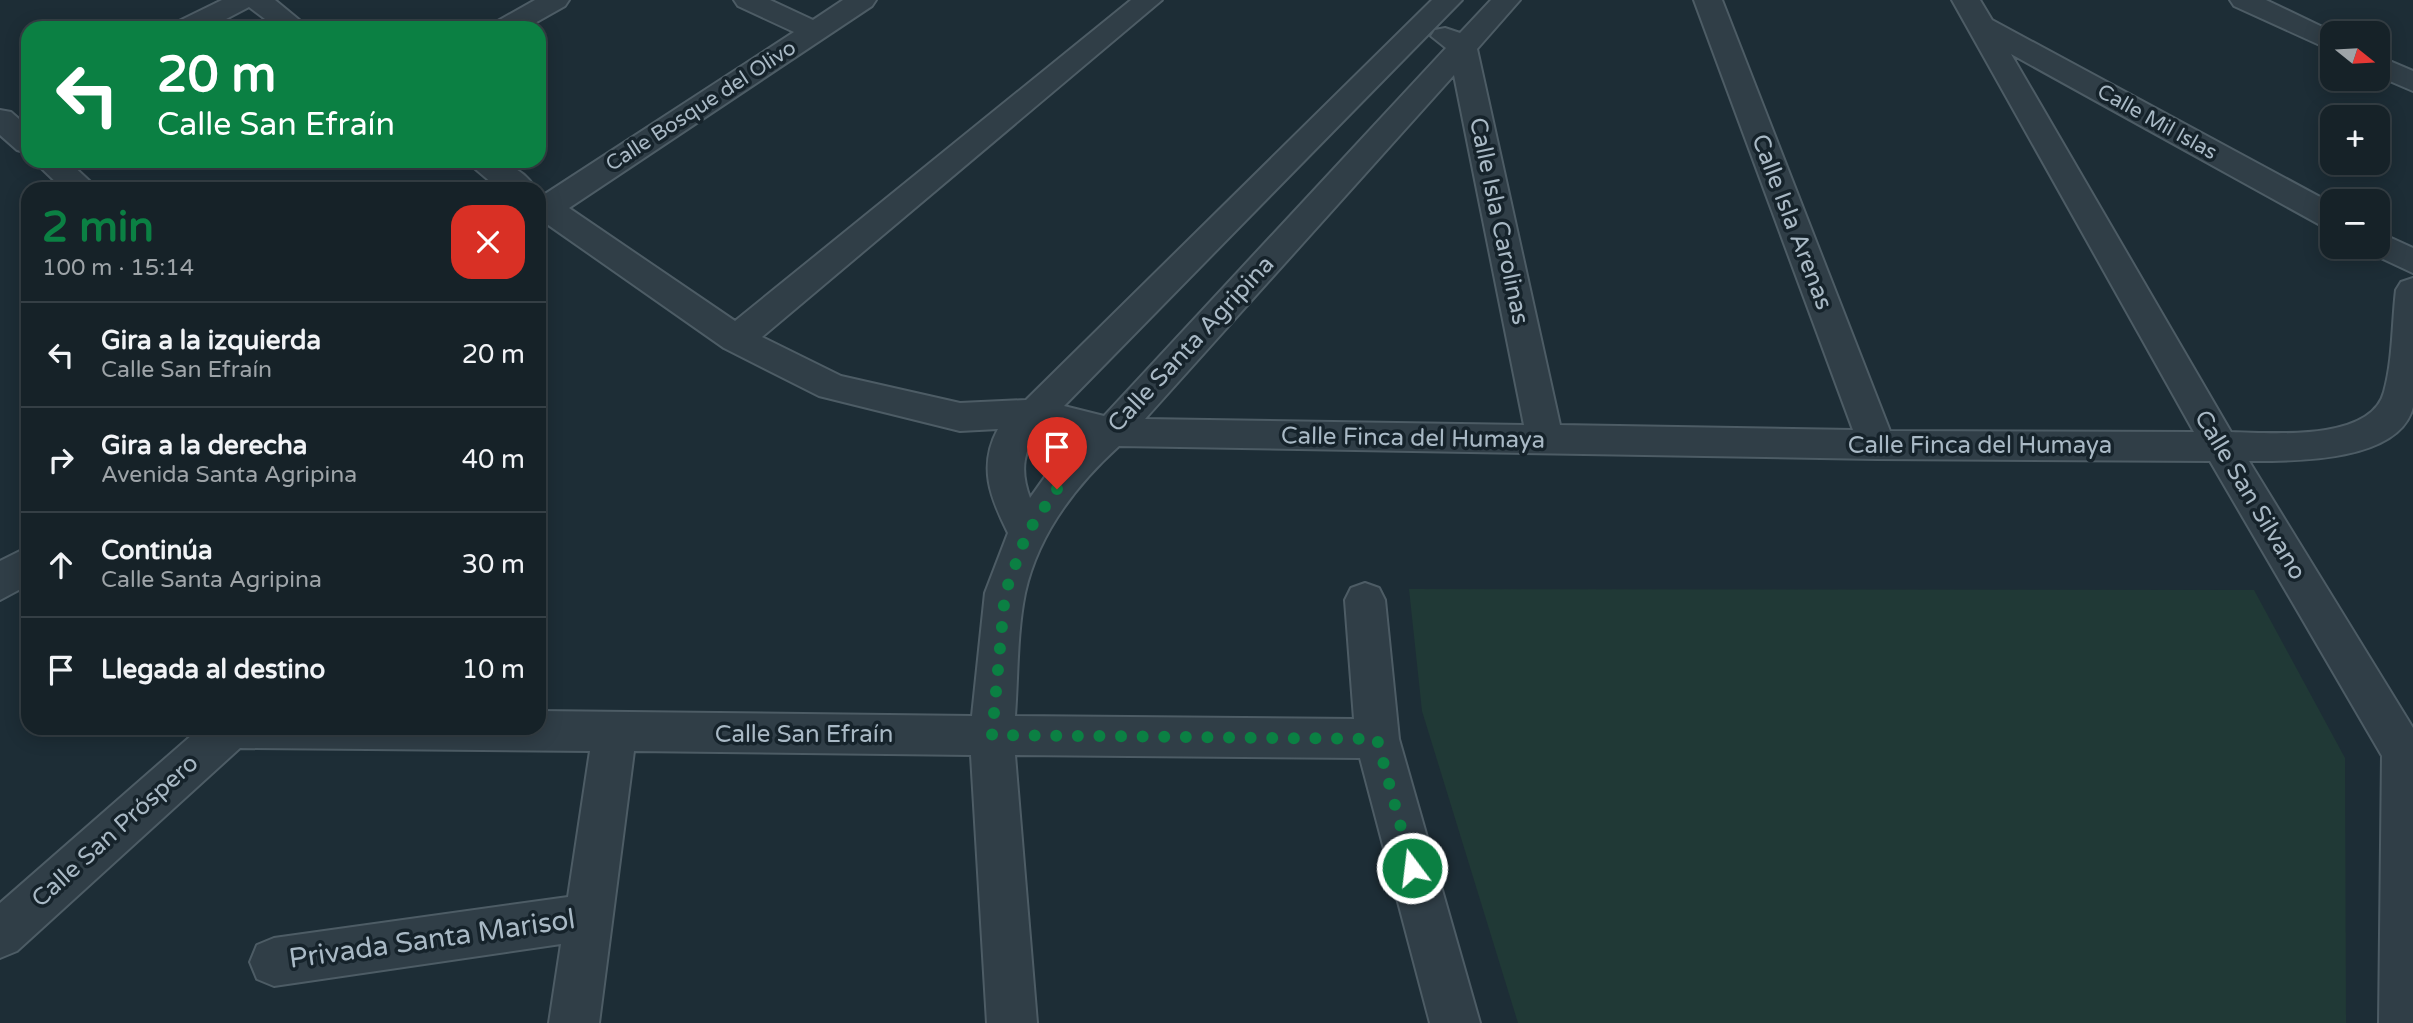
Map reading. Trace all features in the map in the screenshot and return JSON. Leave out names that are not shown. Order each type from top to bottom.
[{"type":"street","points":[[201,21],[243,0]]},
{"type":"street","points":[[257,0],[286,21]]},
{"type":"street","points":[[518,21],[555,0]]},
{"type":"street","points":[[748,0],[815,31]]},
{"type":"street","name":"Calle Bosque del Olivo","points":[[546,205],[862,0]]},
{"type":"street","points":[[736,339],[1148,0]]},
{"type":"street","points":[[1027,533],[1008,494],[1003,460],[1013,435],[1448,0]]},
{"type":"street","name":"Calle Santa Agripina","points":[[1012,1023],[992,735],[1005,593],[1027,533],[1072,467],[1111,432],[1506,0]]},
{"type":"street","name":"Calle Isla Arenas","points":[[1707,0],[1877,445]]},
{"type":"street","points":[[2244,0],[2320,37]]},
{"type":"street","name":"Calle Mil Islas","points":[[1974,13],[2320,211]]},
{"type":"street","name":"Calle San Silvano","points":[[1974,13],[2221,447],[2409,753],[2404,1023]]},
{"type":"street","points":[[1425,24],[1462,46]]},
{"type":"street","name":"Calle Isla Carolinas","points":[[1462,46],[1545,439]]},
{"type":"street","points":[[2390,71],[2413,82]]},
{"type":"street","points":[[8,118],[21,134]]},
{"type":"street","points":[[57,168],[74,182]]},
{"type":"street","points":[[491,168],[510,182]]},
{"type":"street","name":"Calle Finca del Humaya","points":[[546,211],[736,339],[832,387],[960,416],[1036,413],[1111,432],[1877,445],[2304,447],[2339,443],[2366,434],[2385,422],[2397,407],[2402,393],[2413,290]]},
{"type":"street","points":[[2390,250],[2413,262]]},
{"type":"street","points":[[960,416],[1003,460]]},
{"type":"street","points":[[0,583],[21,567]]},
{"type":"street","points":[[1366,600],[1377,739],[1455,1023]]},
{"type":"street","name":"Calle San Efraín","points":[[546,731],[1377,739]]},
{"type":"street","points":[[574,1023],[615,732]]},
{"type":"street","name":"Calle San Próspero","points":[[0,934],[223,735]]},
{"type":"street","name":"Privada Santa Marisol","points":[[274,962],[589,916]]},
{"type":"green space","points":[[1409,589],[2254,590],[2345,758],[2346,1023],[1518,1023],[1422,711]]},
{"type":"route","points":[[1057,489],[1027,533],[1005,593],[992,735],[1377,739],[1412,868]]}]
